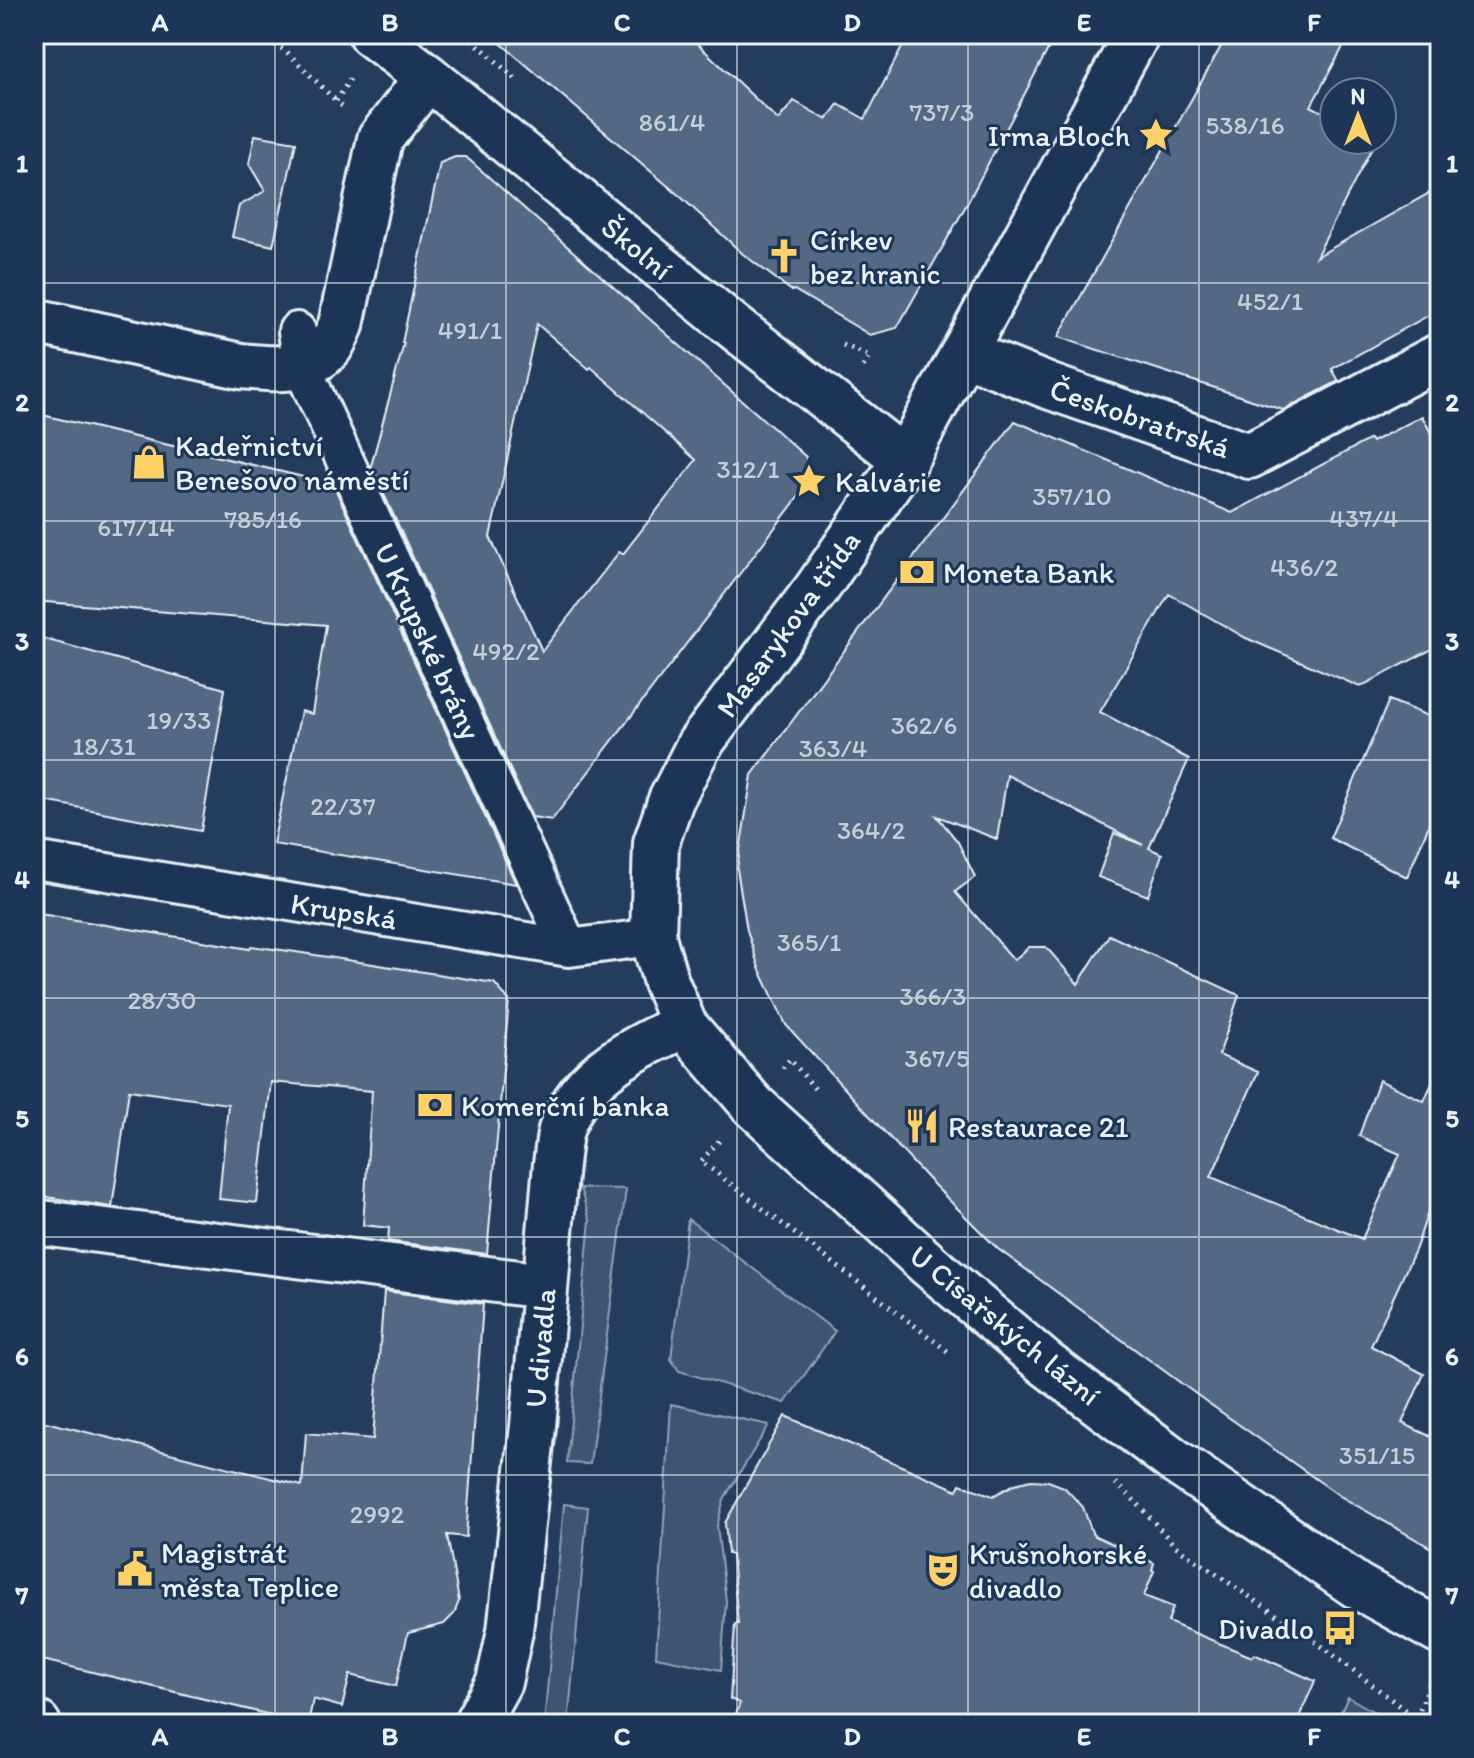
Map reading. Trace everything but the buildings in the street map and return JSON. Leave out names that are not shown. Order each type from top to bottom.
[{"type":"street","name":"Školní","points":[[371,34],[729,323],[905,460]]},
{"type":"street","name":"Masarykova třída","points":[[653,937],[656,843],[671,800],[699,745],[818,587],[905,460],[1137,34]]},
{"type":"street","points":[[34,321],[241,366],[268,369],[299,349],[329,348],[341,325],[380,139],[428,77]]},
{"type":"street","name":"U Krupské brány","points":[[299,349],[569,948]]},
{"type":"street","name":"Českobratrská","points":[[965,353],[1048,386],[1249,456],[1440,356]]},
{"type":"street","name":"Krupská","points":[[34,860],[569,948],[653,937]]},
{"type":"street","name":"U Císařských lázní","points":[[653,937],[666,982],[684,1025],[753,1105],[930,1266],[1045,1363],[1176,1462],[1357,1586],[1438,1652]]},
{"type":"street","name":"U divadla","points":[[476,1724],[499,1682],[510,1631],[562,1126],[581,1094],[609,1066],[627,1052],[684,1025]]},
{"type":"street","points":[[34,1222],[544,1286]]},
{"type":"path","points":[[252,34],[285,50],[336,101]]},
{"type":"path","points":[[1174,1545],[1323,1647],[1415,1722],[1423,1724]]},
{"type":"path","points":[[1415,1722],[1438,1652]]},
{"type":"shaded area","points":[[580,1188],[626,1189],[590,1464],[567,1463],[590,1220]]},
{"type":"shaded area","points":[[688,1219],[835,1331],[785,1403],[679,1371],[671,1359]]},
{"type":"shaded area","points":[[671,1404],[769,1425],[724,1499],[717,1526],[726,1601],[721,1670],[656,1657]]},
{"type":"shaded area","points":[[564,1504],[588,1507],[568,1724],[544,1724]]},
{"type":"shaded area","points":[[1348,1697],[1396,1724],[1335,1724]]},
{"type":"place","name":"Irma Bloch","points":[[1156,135]]},
{"type":"place","name":"Církev bez hranic","points":[[784,256]]},
{"type":"place","name":"Kadeřnictví Benešovo náměstí","points":[[149,462]]},
{"type":"place","name":"Kalvárie","points":[[809,481]]},
{"type":"place","name":"Moneta Bank","points":[[917,572]]},
{"type":"place","name":"Komerční banka","points":[[435,1105]]},
{"type":"place","name":"Restaurace 21","points":[[922,1126]]},
{"type":"place","name":"Magistrát města Teplice","points":[[135,1569]]},
{"type":"place","name":"Krušnohorské divadlo","points":[[943,1570]]},
{"type":"place","name":"Divadlo","points":[[1340,1628]]}]
